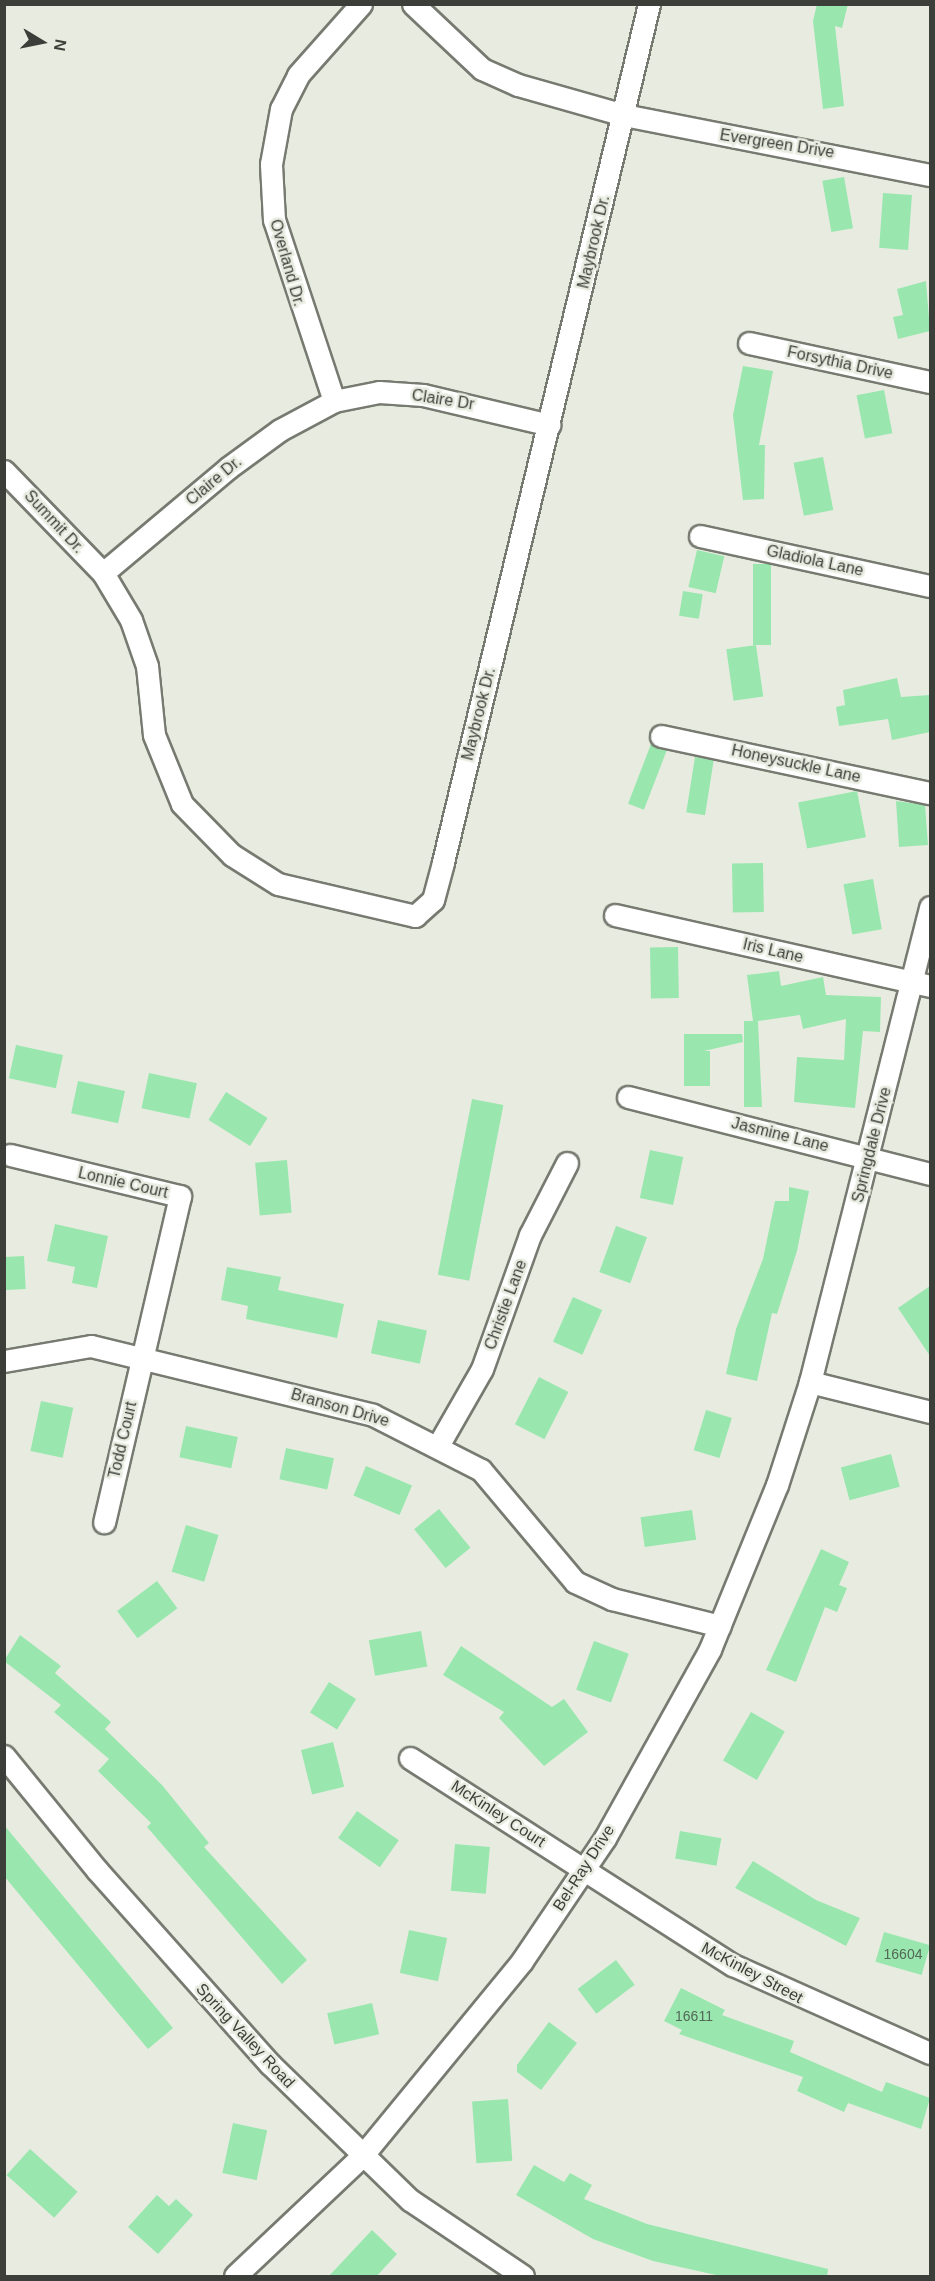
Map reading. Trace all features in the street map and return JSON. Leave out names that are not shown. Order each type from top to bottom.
[{"type":"street","name":"Overland Dr.","points":[[334,401],[274,220],[271,164],[281,109],[298,75],[361,4]]},
{"type":"street","name":"Evergreen Drive","points":[[413,4],[482,69],[518,86],[624,115],[930,175]]},
{"type":"street","name":"Maybrook Dr.","points":[[103,573],[131,620],[147,666],[154,735],[182,804],[232,855],[278,884],[415,916],[433,900],[550,425],[649,4]]},
{"type":"street","name":"Forsythia Drive","points":[[748,344],[930,382]]},
{"type":"street","name":"Claire Dr","points":[[334,401],[379,392],[423,395],[550,425]]},
{"type":"street","name":"Claire Dr.","points":[[103,573],[228,468],[280,430],[334,401]]},
{"type":"street","name":"Summit Dr.","points":[[4,471],[103,573]]},
{"type":"street","name":"Gladiola Lane","points":[[700,536],[930,586]]},
{"type":"street","name":"Honeysuckle Lane","points":[[661,736],[930,793]]},
{"type":"street","name":"Springdale Drive","points":[[810,1382],[869,1158],[921,984],[930,907]]},
{"type":"street","name":"Iris Lane","points":[[615,915],[921,984]]},
{"type":"street","name":"Jasmine Lane","points":[[628,1096],[930,1174]]},
{"type":"street","name":"Lonnie Court","points":[[10,1155],[180,1196],[141,1358]]},
{"type":"street","name":"Christie Lane","points":[[439,1444],[482,1369],[530,1235],[567,1162]]},
{"type":"street","name":"Branson Drive","points":[[4,1361],[92,1346],[373,1415],[439,1444],[481,1470],[575,1582],[612,1599],[720,1626]]},
{"type":"street","name":"Todd Court","points":[[104,1522],[141,1358]]},
{"type":"street","points":[[810,1382],[930,1412]]},
{"type":"street","name":"Bel-Ray Drive","points":[[235,2277],[362,2156],[455,2049],[585,1869],[662,1741],[720,1626],[777,1485],[810,1382]]},
{"type":"street","name":"Spring Valley Road","points":[[4,1756],[182,1969],[362,2156],[460,2238],[524,2277]]},
{"type":"street","name":"McKinley Court","points":[[410,1758],[585,1869]]},
{"type":"street","name":"McKinley Street","points":[[585,1869],[733,1965],[930,2053]]},
{"type":"building","points":[[817,4],[848,4],[842,28],[835,26],[844,106],[823,109],[813,21]]},
{"type":"building","points":[[844,177],[853,228],[831,232],[822,181]]},
{"type":"building","points":[[883,193],[912,195],[908,250],[879,248]]},
{"type":"building","points":[[926,281],[930,331],[898,339],[893,317],[903,315],[897,289]]},
{"type":"building","points":[[743,366],[773,371],[759,445],[765,445],[764,499],[743,500],[733,415]]},
{"type":"building","points":[[884,390],[892,433],[865,439],[857,395]]},
{"type":"building","points":[[823,457],[833,510],[804,516],[794,463]]},
{"type":"building","points":[[697,550],[724,556],[716,593],[688,587]]},
{"type":"building","points":[[753,564],[771,564],[771,645],[753,645]]},
{"type":"building","points":[[683,591],[703,594],[699,619],[679,616]]},
{"type":"building","points":[[756,645],[763,696],[734,701],[726,649]]},
{"type":"building","points":[[897,678],[901,697],[930,695],[930,732],[892,740],[888,719],[839,726],[836,707],[845,705],[843,690]]},
{"type":"building","points":[[651,744],[667,750],[644,810],[628,804]]},
{"type":"building","points":[[695,757],[714,760],[705,815],[686,812]]},
{"type":"building","points":[[857,791],[866,837],[807,849],[798,802]]},
{"type":"building","points":[[896,801],[925,805],[928,845],[899,847]]},
{"type":"building","points":[[763,863],[764,912],[733,913],[732,864]]},
{"type":"building","points":[[873,879],[882,929],[852,934],[843,884]]},
{"type":"building","points":[[650,947],[678,947],[679,998],[651,998]]},
{"type":"building","points":[[779,971],[781,986],[823,977],[826,995],[881,997],[880,1032],[863,1031],[855,1108],[794,1102],[797,1057],[844,1060],[846,1019],[803,1029],[800,1015],[758,1021],[762,1107],[744,1107],[744,1021],[753,1021],[747,975]]},
{"type":"building","points":[[684,1034],[742,1034],[743,1042],[704,1051],[710,1051],[710,1086],[684,1086]]},
{"type":"building","points":[[16,1045],[63,1055],[56,1088],[9,1078]]},
{"type":"building","points":[[149,1073],[197,1083],[189,1118],[142,1108]]},
{"type":"building","points":[[78,1081],[125,1091],[118,1123],[71,1113]]},
{"type":"building","points":[[226,1092],[268,1118],[250,1146],[209,1120]]},
{"type":"building","points":[[472,1099],[503,1105],[469,1281],[438,1275]]},
{"type":"building","points":[[650,1150],[683,1157],[673,1205],[640,1198]]},
{"type":"building","points":[[287,1160],[292,1213],[260,1216],[255,1163]]},
{"type":"building","points":[[789,1187],[809,1191],[797,1251],[777,1314],[772,1313],[757,1381],[726,1374],[736,1329],[763,1259],[775,1201],[789,1201]]},
{"type":"building","points":[[55,1224],[108,1236],[97,1288],[72,1283],[75,1267],[47,1261]]},
{"type":"building","points":[[616,1226],[647,1237],[630,1283],[599,1272]]},
{"type":"building","points":[[24,1256],[26,1289],[6,1290],[4,1257]]},
{"type":"building","points":[[227,1267],[281,1277],[278,1290],[344,1304],[337,1338],[246,1319],[248,1306],[221,1300]]},
{"type":"building","points":[[930,1286],[930,1356],[898,1308]]},
{"type":"building","points":[[573,1297],[602,1310],[582,1355],[553,1342]]},
{"type":"building","points":[[378,1320],[427,1330],[420,1364],[371,1353]]},
{"type":"building","points":[[539,1377],[568,1392],[544,1439],[515,1424]]},
{"type":"building","points":[[41,1401],[73,1408],[63,1458],[30,1451]]},
{"type":"building","points":[[706,1410],[732,1418],[720,1458],[694,1450]]},
{"type":"building","points":[[186,1426],[238,1437],[231,1468],[179,1457]]},
{"type":"building","points":[[286,1448],[334,1458],[327,1489],[279,1479]]},
{"type":"building","points":[[891,1454],[900,1487],[850,1500],[841,1467]]},
{"type":"building","points":[[366,1466],[412,1486],[400,1515],[353,1495]]},
{"type":"building","points":[[439,1509],[470,1548],[446,1568],[414,1529]]},
{"type":"building","points":[[692,1510],[696,1540],[645,1547],[641,1517]]},
{"type":"building","points":[[186,1525],[219,1535],[204,1582],[172,1572]]},
{"type":"building","points":[[821,1549],[849,1562],[839,1585],[847,1588],[837,1612],[825,1607],[796,1682],[766,1670]]},
{"type":"building","points":[[157,1581],[177,1608],[138,1638],[117,1611]]},
{"type":"building","points":[[421,1631],[427,1666],[375,1676],[369,1640]]},
{"type":"building","points":[[20,1635],[61,1666],[55,1673],[111,1722],[105,1729],[162,1785],[209,1843],[204,1847],[307,1960],[282,1984],[147,1827],[151,1823],[98,1771],[109,1759],[54,1712],[61,1705],[4,1661]]},
{"type":"building","points":[[594,1641],[629,1654],[611,1703],[576,1690]]},
{"type":"building","points":[[461,1646],[552,1707],[564,1699],[588,1732],[544,1766],[499,1718],[504,1712],[443,1675]]},
{"type":"building","points":[[329,1682],[356,1699],[337,1729],[310,1713]]},
{"type":"building","points":[[751,1712],[785,1732],[757,1780],[723,1760]]},
{"type":"building","points":[[333,1742],[344,1787],[312,1795],[301,1750]]},
{"type":"building","points":[[357,1811],[399,1840],[380,1867],[338,1838]]},
{"type":"building","points":[[4,1825],[173,2028],[148,2049],[4,1876]]},
{"type":"building","points":[[680,1831],[721,1838],[716,1866],[675,1859]]},
{"type":"building","points":[[455,1844],[490,1847],[486,1894],[451,1891]]},
{"type":"building","points":[[753,1861],[816,1900],[860,1918],[846,1946],[735,1888]]},
{"type":"building","points":[[409,1930],[447,1938],[438,1981],[400,1973]]},
{"type":"building","points":[[884,1932],[930,1945],[922,1975],[875,1962]]},
{"type":"building","points":[[616,1960],[635,1985],[596,2014],[578,1989]]},
{"type":"building","points":[[681,1988],[725,2010],[722,2015],[794,2041],[790,2052],[882,2092],[886,2082],[930,2098],[921,2129],[848,2103],[844,2112],[797,2091],[803,2077],[679,2034],[682,2030],[664,2021]]},
{"type":"building","points":[[372,2003],[379,2034],[334,2045],[327,2013]]},
{"type":"building","points":[[549,2022],[577,2043],[541,2090],[517,2072],[517,2065]]},
{"type":"building","points":[[508,2099],[512,2161],[476,2163],[472,2102]]},
{"type":"building","points":[[233,2123],[267,2130],[257,2180],[222,2173]]},
{"type":"building","points":[[30,2149],[78,2192],[54,2218],[7,2175]]},
{"type":"building","points":[[534,2165],[564,2182],[570,2173],[592,2185],[584,2199],[647,2224],[828,2269],[827,2277],[725,2277],[653,2261],[593,2239],[516,2195]]},
{"type":"building","points":[[157,2195],[169,2206],[176,2199],[193,2215],[158,2254],[128,2227]]},
{"type":"building","points":[[372,2230],[397,2254],[376,2277],[328,2277]]}]
